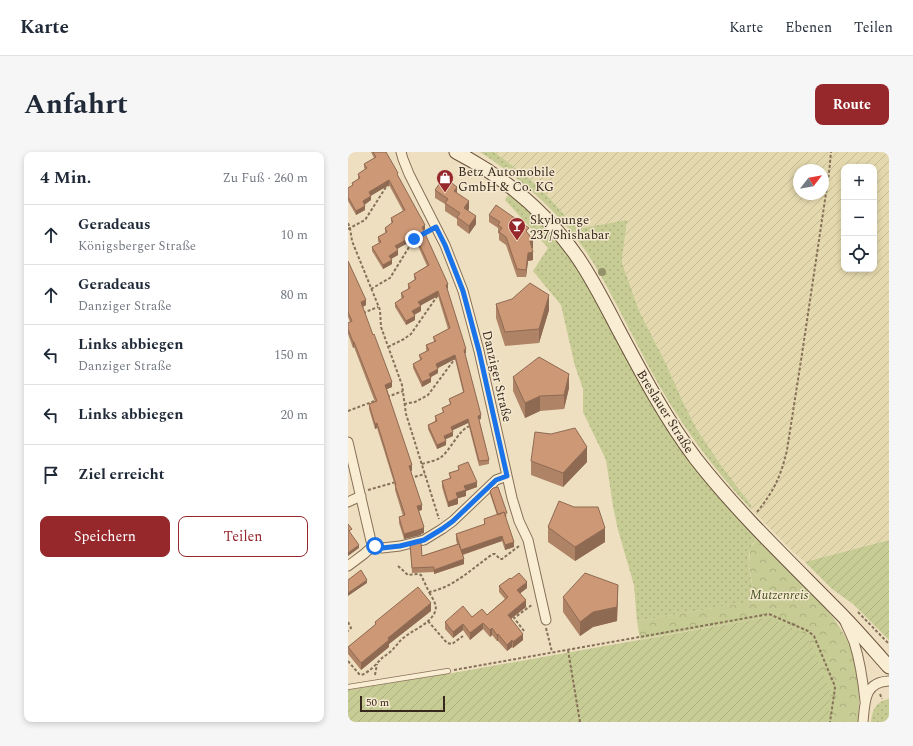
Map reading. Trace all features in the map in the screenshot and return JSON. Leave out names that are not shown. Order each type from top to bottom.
[{"type":"main road","name":"Breslauer Straße","points":[[456,152],[485,169],[515,190],[538,210],[561,235],[588,274],[644,378],[673,425],[704,469],[750,522],[839,612],[889,667]]},
{"type":"street","name":"Danziger Straße","points":[[401,152],[409,174],[441,236],[459,280],[479,351],[507,476],[519,521],[528,540],[546,620]]},
{"type":"street","points":[[348,442],[370,538],[376,547],[382,548],[397,546],[424,540],[442,529],[461,514],[496,480],[507,476]]},
{"type":"street","points":[[348,502],[361,494]]},
{"type":"street","points":[[348,566],[374,545]]},
{"type":"street","points":[[839,612],[856,648],[863,682],[865,701],[863,722]]},
{"type":"street","points":[[865,701],[871,688],[880,683],[889,681]]},
{"type":"lane","points":[[348,687],[448,671]]},
{"type":"path","points":[[750,522],[773,490],[786,456],[809,312],[831,152]]},
{"type":"path","points":[[349,228],[365,220],[388,185],[409,174]]},
{"type":"path","points":[[348,223],[352,242],[380,312],[380,323],[400,378],[406,414],[442,529]]},
{"type":"path","points":[[371,288],[390,278],[415,238]]},
{"type":"path","points":[[388,347],[409,336],[436,297],[444,293]]},
{"type":"path","points":[[360,315],[378,307]]},
{"type":"path","points":[[404,404],[415,402],[428,395],[455,359],[479,351]]},
{"type":"path","points":[[348,411],[403,391]]},
{"type":"path","points":[[422,464],[440,458],[464,429],[474,425]]},
{"type":"path","points":[[407,478],[424,474]]},
{"type":"path","points":[[361,494],[400,480]]},
{"type":"path","points":[[429,592],[438,590],[453,583],[493,554],[502,559],[528,540]]},
{"type":"path","points":[[348,661],[359,674],[362,675],[375,666],[402,639],[428,621],[434,614],[436,608],[421,576],[418,574],[408,575],[398,566]]},
{"type":"path","points":[[524,631],[514,618],[541,597]]},
{"type":"path","points":[[857,611],[889,644]]},
{"type":"path","points":[[448,671],[769,614],[808,631],[814,636],[835,688],[830,722]]},
{"type":"path","points":[[546,620],[545,624],[552,652]]},
{"type":"path","points":[[428,621],[447,644],[452,644],[463,636]]},
{"type":"path","points":[[348,622],[351,628],[348,630]]},
{"type":"path","points":[[568,650],[580,722]]},
{"type":"shaded area","points":[[494,152],[889,152],[889,540],[805,562],[792,551],[751,509],[751,505],[720,464],[696,428],[639,311],[622,263],[622,258],[577,229],[544,192],[525,175]]},
{"type":"green space","points":[[480,152],[494,152],[525,175],[544,192],[577,229],[627,220],[622,263],[639,311],[696,428],[720,464],[751,505],[751,509],[709,460],[660,388],[600,275],[574,235],[537,196],[495,162]]},
{"type":"green space","points":[[509,194],[530,211],[562,245],[586,281],[611,327],[758,538],[752,544],[749,557],[750,573],[756,601],[637,621],[634,585],[618,530],[606,460],[583,412],[583,389],[575,366],[561,305],[533,271],[548,248],[505,200]]},
{"type":"green space","name":"Mutzenreis","points":[[758,538],[811,592],[835,620],[845,636],[853,656],[858,678],[858,722],[828,722],[768,617],[640,639],[637,621],[755,601],[749,565],[750,548]]},
{"type":"green space","points":[[889,540],[889,640],[853,604],[832,589],[805,562]]},
{"type":"green space","points":[[768,617],[807,635],[831,692],[828,722],[348,722],[348,690]]},
{"type":"green space","points":[[889,699],[889,722],[871,722],[872,714],[878,704]]},
{"type":"building","points":[[373,152],[386,152],[398,173],[397,174],[425,225],[422,227],[448,284],[446,285],[466,349],[464,350],[481,415],[478,416],[489,460],[479,461],[468,419],[451,427],[453,432],[444,436],[446,441],[437,445],[428,425],[437,421],[435,416],[444,412],[442,408],[451,404],[449,399],[464,392],[455,355],[436,364],[438,369],[429,374],[431,378],[422,382],[413,364],[422,359],[419,355],[429,350],[426,345],[436,341],[433,337],[450,328],[438,291],[418,302],[421,306],[412,311],[415,316],[406,321],[395,303],[404,297],[401,293],[410,288],[408,284],[416,279],[414,274],[429,265],[415,235],[395,246],[398,250],[389,256],[392,260],[383,265],[372,247],[381,242],[378,237],[387,232],[385,228],[393,222],[391,218],[405,210],[389,180],[369,192],[371,196],[363,201],[365,206],[356,211],[348,197],[348,188],[353,185],[352,183],[360,178],[358,174],[367,168],[364,164],[376,157]]},
{"type":"building","points":[[444,177],[457,187],[454,191],[469,201],[464,208],[476,216],[469,226],[457,217],[460,213],[445,203],[448,199],[435,190]]},
{"type":"building","points":[[496,205],[529,228],[526,231],[533,240],[530,241],[533,252],[528,253],[526,270],[517,269],[506,237],[499,232],[502,228],[498,225],[500,222],[489,215]]},
{"type":"building","points":[[348,261],[366,300],[361,302],[392,382],[385,385],[412,465],[409,466],[422,505],[417,506],[424,527],[404,534],[399,517],[405,515],[377,423],[375,424],[369,404],[377,401],[348,329],[348,323],[352,321],[348,312]]},
{"type":"building","points":[[530,283],[549,295],[539,329],[505,332],[496,304],[512,299]]},
{"type":"building","points":[[539,357],[569,374],[564,395],[540,396],[525,403],[513,377]]},
{"type":"building","points":[[575,428],[587,447],[563,473],[531,461],[535,432],[551,434]]},
{"type":"building","points":[[468,462],[477,482],[464,486],[466,490],[456,493],[458,498],[448,502],[442,481],[451,478],[449,473],[459,470],[458,466]]},
{"type":"building","points":[[498,487],[507,513],[505,514],[504,512],[498,515],[490,491],[493,488]]},
{"type":"building","points":[[559,501],[574,507],[598,507],[605,528],[575,547],[548,527]]},
{"type":"building","points":[[504,512],[514,542],[505,545],[502,536],[461,550],[456,534],[485,524],[484,519]]},
{"type":"building","points":[[348,524],[352,529],[349,531],[359,545],[348,553]]},
{"type":"building","points":[[421,542],[422,556],[459,544],[464,559],[434,570],[434,567],[412,568],[410,545]]},
{"type":"building","points":[[361,570],[367,580],[348,593],[348,580]]},
{"type":"building","points":[[519,573],[527,582],[517,590],[526,600],[508,615],[523,634],[513,642],[512,640],[507,645],[492,628],[490,630],[483,623],[470,633],[463,624],[453,632],[445,622],[463,606],[472,617],[482,609],[487,615],[508,597],[499,586]]},
{"type":"building","points":[[585,573],[618,585],[617,607],[593,612],[580,622],[563,597]]},
{"type":"building","points":[[418,587],[431,603],[388,638],[389,640],[361,663],[348,647],[376,624],[375,622]]},
{"type":"place","name":"Betz Automobile GmbH & Co. KG","points":[[445,193]]},
{"type":"place","name":"Skylounge 237/Shishabar","points":[[517,241]]},
{"type":"route","points":[[375,546],[378,548],[400,546],[424,540],[453,521],[496,480],[507,476],[479,351],[459,280],[436,227],[414,239]]}]
